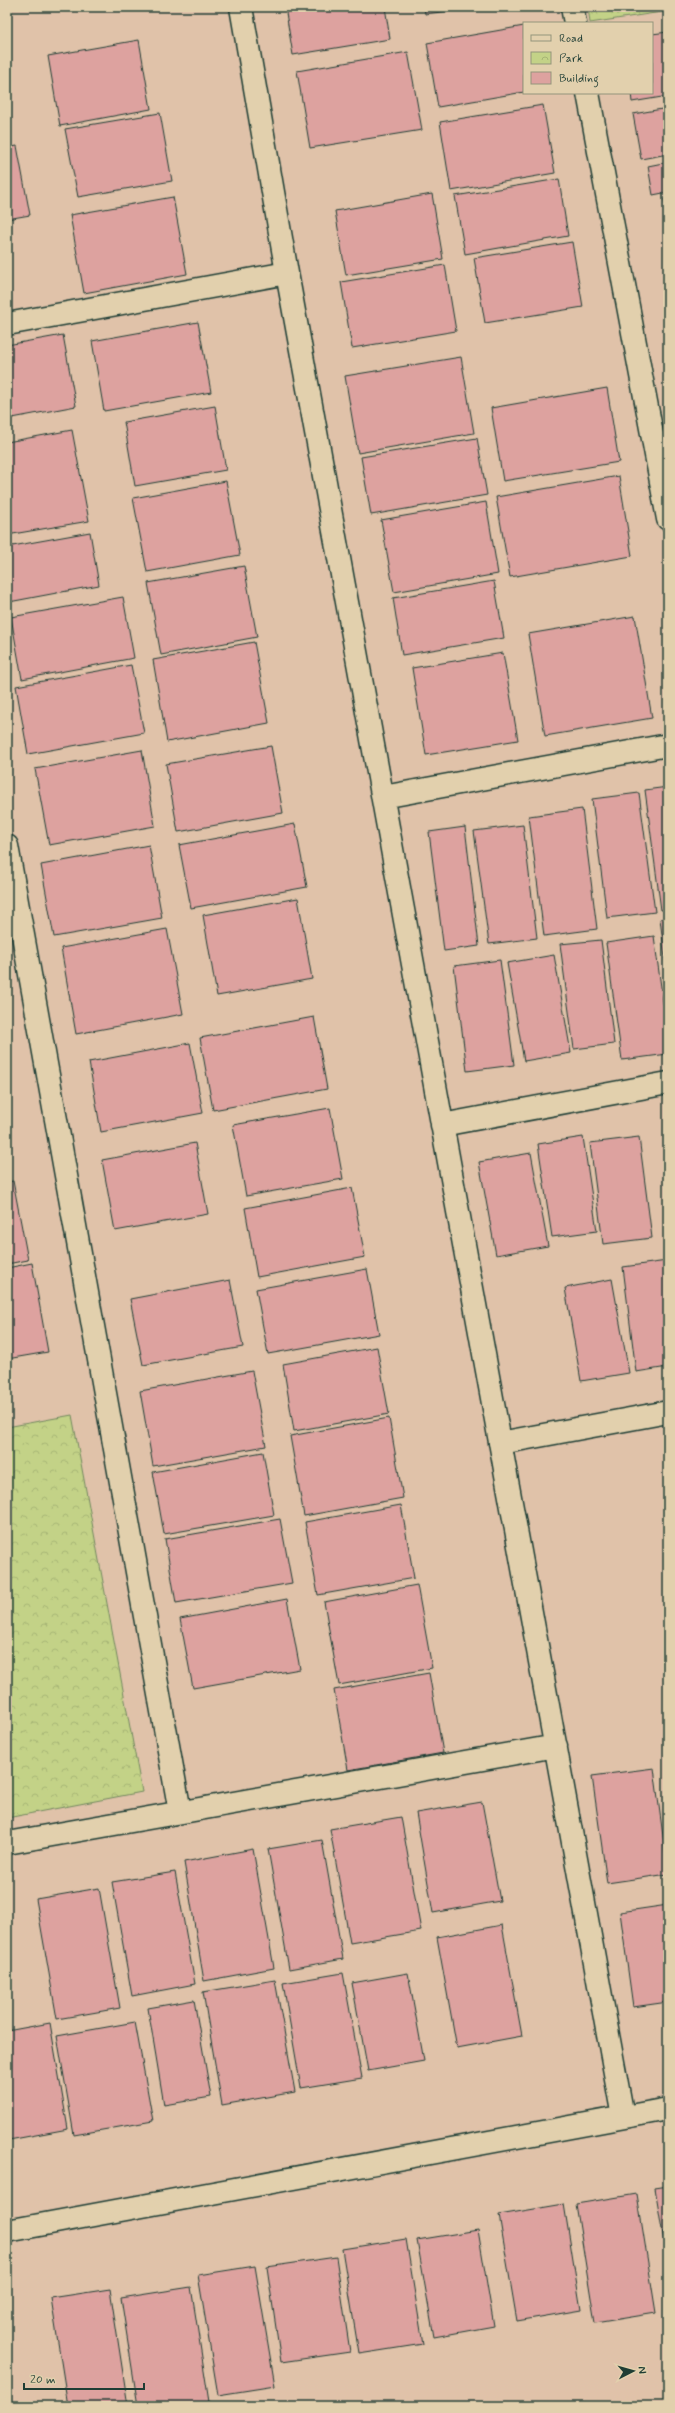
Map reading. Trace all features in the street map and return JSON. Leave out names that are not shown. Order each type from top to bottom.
[{"type":"street","points":[[241,7],[287,273],[623,2117]]},
{"type":"street","points":[[572,7],[575,22]]},
{"type":"street","points":[[588,94],[668,518]]},
{"type":"street","points":[[7,324],[287,273]]},
{"type":"street","points":[[383,797],[668,745]]},
{"type":"street","points":[[7,846],[180,1812]]},
{"type":"street","points":[[442,1125],[668,1083]]},
{"type":"street","points":[[500,1443],[668,1412]]},
{"type":"street","points":[[7,1843],[556,1746]]},
{"type":"street","points":[[7,2231],[668,2109]]},
{"type":"green space","points":[[588,7],[668,7],[668,11],[590,22]]},
{"type":"green space","points":[[72,1415],[142,1792],[7,1818],[7,1427]]},
{"type":"building","points":[[285,7],[385,7],[390,39],[293,55]]},
{"type":"building","points":[[424,7],[482,7],[425,14]]},
{"type":"building","points":[[523,26],[523,92],[438,107],[427,43]]},
{"type":"building","points":[[668,32],[668,96],[632,102],[631,94],[653,94],[653,34]]},
{"type":"building","points":[[139,40],[151,109],[60,126],[48,56]]},
{"type":"building","points":[[408,52],[422,130],[310,148],[297,71]]},
{"type":"building","points":[[543,105],[555,173],[451,191],[440,122]]},
{"type":"building","points":[[668,108],[668,154],[641,159],[633,114]]},
{"type":"building","points":[[160,113],[172,181],[78,197],[65,129]]},
{"type":"building","points":[[17,146],[30,215],[7,219],[7,148]]},
{"type":"building","points":[[668,162],[668,192],[653,195],[648,166]]},
{"type":"building","points":[[559,179],[568,236],[465,254],[455,196]]},
{"type":"building","points":[[432,194],[443,259],[346,275],[335,211]]},
{"type":"building","points":[[173,197],[187,274],[84,293],[70,215]]},
{"type":"building","points":[[668,198],[668,222],[664,199]]},
{"type":"building","points":[[572,242],[583,307],[485,323],[474,258]]},
{"type":"building","points":[[445,265],[456,331],[352,348],[341,282]]},
{"type":"building","points":[[198,322],[211,392],[104,411],[92,341]]},
{"type":"building","points":[[63,335],[76,406],[7,419],[7,345]]},
{"type":"building","points":[[461,357],[474,433],[358,453],[345,376]]},
{"type":"building","points":[[607,388],[619,462],[503,481],[491,408]]},
{"type":"building","points":[[215,406],[226,470],[135,486],[124,422]]},
{"type":"building","points":[[72,430],[89,521],[7,535],[7,442]]},
{"type":"building","points":[[477,438],[487,495],[371,515],[361,457]]},
{"type":"building","points":[[619,476],[632,556],[510,577],[496,497]]},
{"type":"building","points":[[226,481],[240,555],[147,572],[133,498]]},
{"type":"building","points":[[486,502],[498,574],[394,592],[381,520]]},
{"type":"building","points":[[90,532],[99,585],[9,602],[7,547]]},
{"type":"building","points":[[244,566],[257,637],[161,655],[148,583]]},
{"type":"building","points":[[494,581],[504,638],[402,655],[393,598]]},
{"type":"building","points":[[123,597],[134,658],[22,679],[11,617]]},
{"type":"building","points":[[635,616],[652,718],[545,736],[528,634]]},
{"type":"building","points":[[254,642],[269,723],[167,742],[153,660]]},
{"type":"building","points":[[503,653],[518,740],[426,755],[412,668]]},
{"type":"building","points":[[131,665],[144,733],[28,754],[16,686]]},
{"type":"building","points":[[271,746],[283,813],[178,832],[166,764]]},
{"type":"building","points":[[142,750],[155,826],[49,845],[35,769]]},
{"type":"building","points":[[668,787],[668,909],[661,910],[645,790]]},
{"type":"building","points":[[639,793],[655,912],[607,918],[592,799]]},
{"type":"building","points":[[582,809],[597,929],[544,936],[529,816]]},
{"type":"building","points":[[295,824],[307,887],[191,908],[179,845]]},
{"type":"building","points":[[523,825],[537,938],[489,944],[474,831]]},
{"type":"building","points":[[465,827],[479,946],[444,951],[429,832]]},
{"type":"building","points":[[149,845],[162,918],[54,937],[41,865]]},
{"type":"building","points":[[298,898],[312,979],[217,996],[203,915]]},
{"type":"building","points":[[668,917],[668,982],[660,919]]},
{"type":"building","points":[[167,929],[183,1014],[76,1034],[61,948]]},
{"type":"building","points":[[654,936],[668,1038],[668,1054],[622,1060],[606,943]]},
{"type":"building","points":[[601,940],[614,1044],[574,1049],[560,944]]},
{"type":"building","points":[[554,955],[571,1053],[524,1061],[507,963]]},
{"type":"building","points":[[500,960],[514,1065],[467,1071],[454,966]]},
{"type":"building","points":[[314,1017],[327,1089],[213,1110],[200,1038]]},
{"type":"building","points":[[190,1043],[203,1113],[101,1132],[89,1062]]},
{"type":"building","points":[[330,1108],[343,1179],[246,1196],[233,1125]]},
{"type":"building","points":[[583,1137],[597,1231],[552,1237],[538,1144]]},
{"type":"building","points":[[639,1137],[652,1238],[603,1244],[590,1143]]},
{"type":"building","points":[[195,1143],[208,1214],[115,1231],[102,1160]]},
{"type":"building","points":[[531,1153],[548,1246],[496,1255],[479,1162]]},
{"type":"building","points":[[13,1181],[28,1260],[7,1264],[7,1182]]},
{"type":"building","points":[[352,1188],[365,1257],[257,1277],[245,1208]]},
{"type":"building","points":[[667,1261],[668,1367],[636,1372],[623,1267]]},
{"type":"building","points":[[32,1263],[48,1352],[7,1359],[7,1268]]},
{"type":"building","points":[[367,1269],[379,1334],[268,1354],[256,1289]]},
{"type":"building","points":[[612,1279],[629,1373],[581,1381],[565,1288]]},
{"type":"building","points":[[230,1280],[243,1347],[143,1365],[130,1299]]},
{"type":"building","points":[[377,1347],[389,1414],[294,1431],[283,1364]]},
{"type":"building","points":[[252,1371],[266,1446],[153,1466],[140,1391]]},
{"type":"building","points":[[389,1418],[403,1498],[304,1516],[290,1436]]},
{"type":"building","points":[[263,1452],[274,1515],[164,1534],[153,1472]]},
{"type":"building","points":[[401,1505],[414,1578],[318,1595],[305,1522]]},
{"type":"building","points":[[280,1519],[292,1583],[176,1603],[165,1539]]},
{"type":"building","points":[[417,1585],[432,1668],[339,1685],[324,1602]]},
{"type":"building","points":[[287,1599],[300,1669],[193,1688],[180,1619]]},
{"type":"building","points":[[429,1673],[443,1753],[348,1770],[334,1690]]},
{"type":"building","points":[[654,1768],[668,1874],[607,1883],[592,1776]]},
{"type":"building","points":[[482,1802],[500,1901],[433,1913],[416,1813]]},
{"type":"building","points":[[401,1817],[421,1931],[350,1943],[330,1829]]},
{"type":"building","points":[[322,1840],[343,1959],[289,1969],[268,1849]]},
{"type":"building","points":[[253,1849],[274,1968],[204,1981],[184,1862]]},
{"type":"building","points":[[175,1872],[195,1984],[132,1996],[112,1882]]},
{"type":"building","points":[[99,1888],[120,2008],[57,2019],[36,1899]]},
{"type":"building","points":[[668,1905],[668,2002],[633,2007],[620,1912]]},
{"type":"building","points":[[502,1925],[522,2036],[457,2048],[437,1937]]},
{"type":"building","points":[[343,1973],[362,2078],[301,2088],[283,1983]]},
{"type":"building","points":[[408,1973],[424,2061],[368,2071],[352,1983]]},
{"type":"building","points":[[275,1980],[295,2092],[222,2105],[203,1992]]},
{"type":"building","points":[[194,2000],[211,2097],[164,2105],[148,2008]]},
{"type":"building","points":[[135,2022],[153,2121],[74,2135],[57,2036]]},
{"type":"building","points":[[50,2023],[68,2129],[9,2140],[7,2031]]},
{"type":"building","points":[[668,2186],[668,2265],[655,2188]]},
{"type":"building","points":[[637,2194],[656,2313],[595,2323],[576,2204]]},
{"type":"building","points":[[564,2204],[581,2310],[517,2321],[499,2215]]},
{"type":"building","points":[[478,2230],[494,2326],[434,2337],[417,2240]]},
{"type":"building","points":[[406,2239],[423,2344],[359,2354],[342,2249]]},
{"type":"building","points":[[336,2257],[350,2352],[281,2362],[267,2267]]},
{"type":"building","points":[[255,2266],[275,2386],[218,2395],[198,2275]]},
{"type":"building","points":[[191,2287],[209,2402],[184,2406],[138,2406],[121,2298]]},
{"type":"building","points":[[110,2289],[128,2406],[68,2406],[51,2298]]}]
